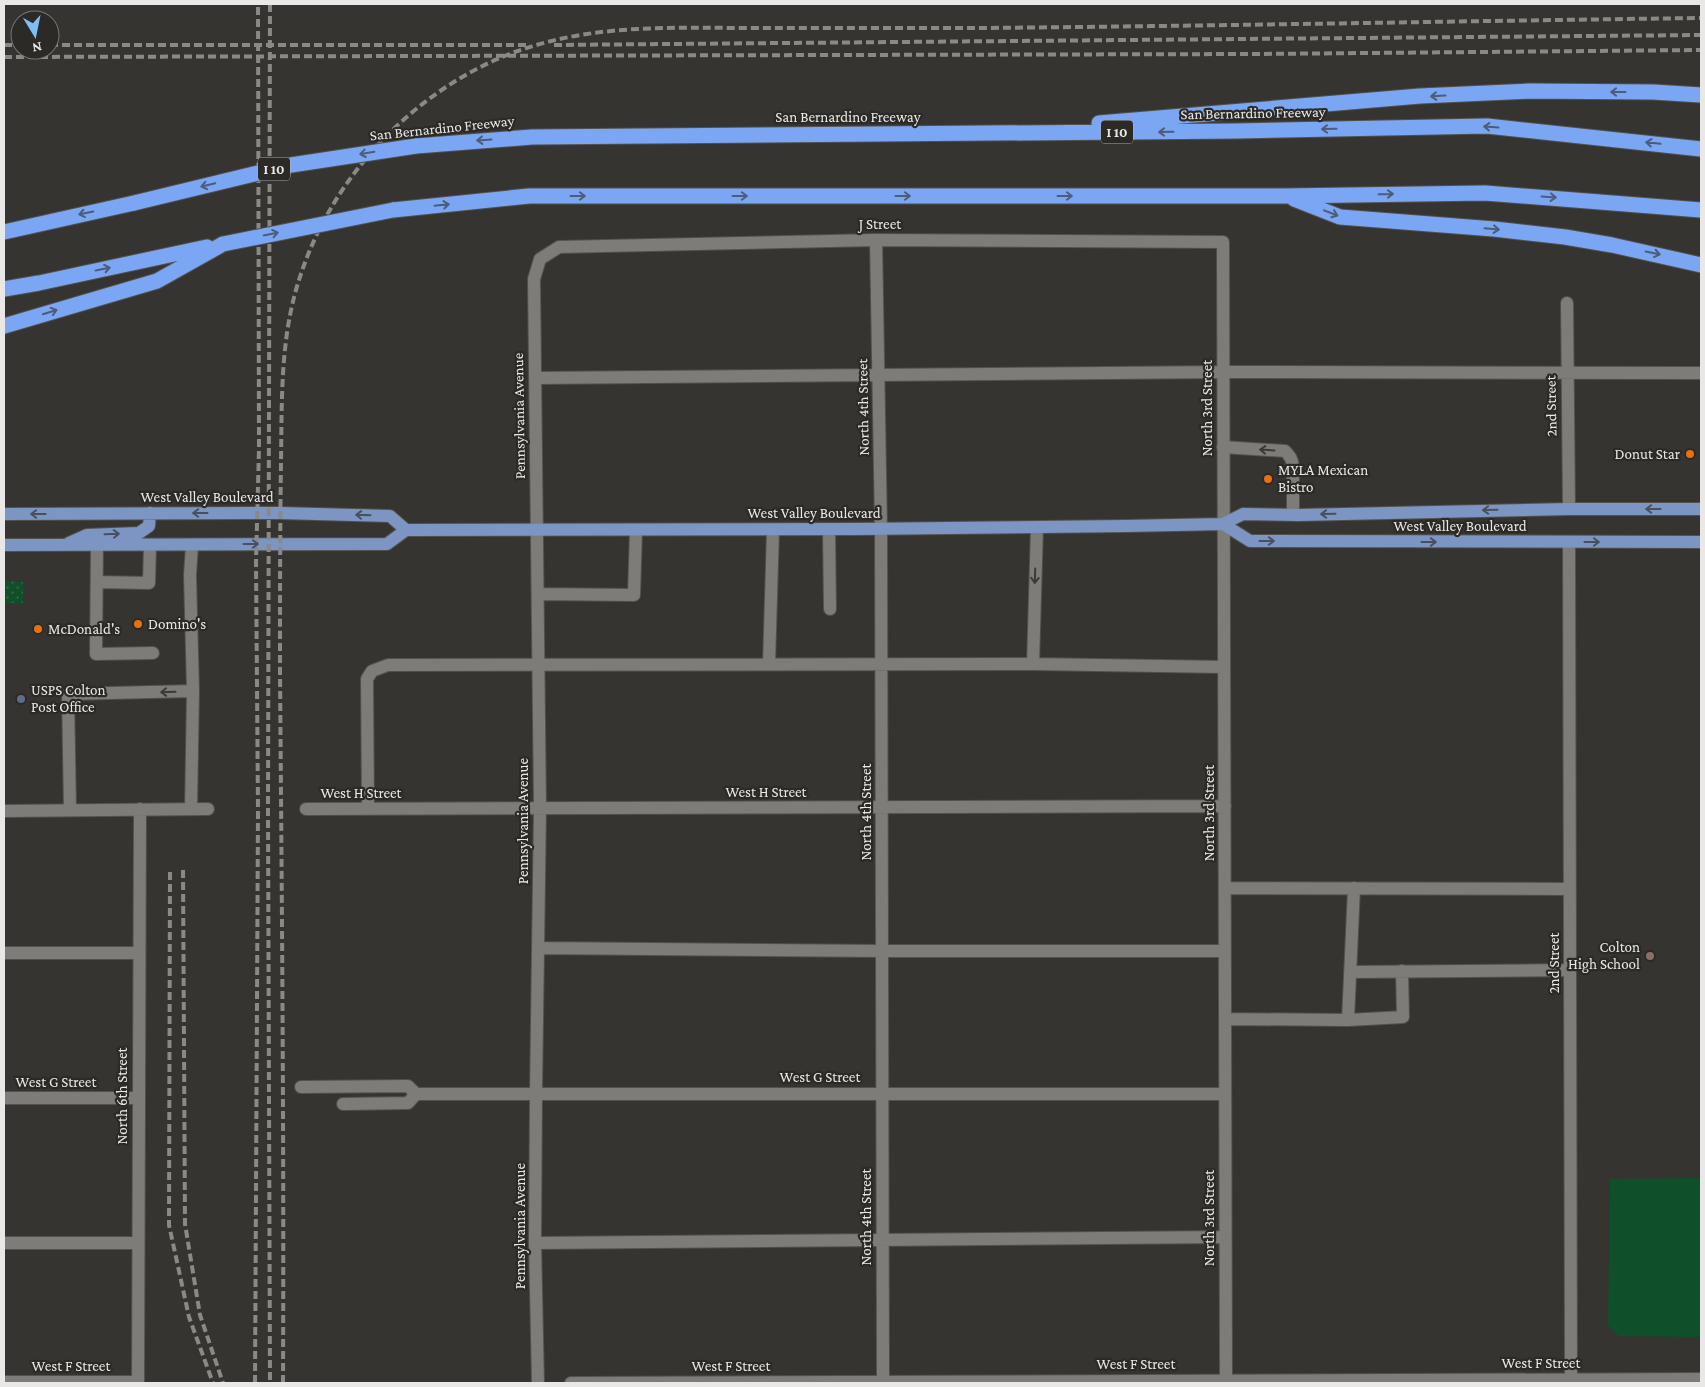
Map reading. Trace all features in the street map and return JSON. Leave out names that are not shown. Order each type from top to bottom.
[{"type":"highway","points":[[976,134],[1420,96],[1529,91],[1653,92],[1701,95]]},
{"type":"highway","name":"San Bernardino Freeway","points":[[4,232],[291,165],[416,146],[532,137],[976,134],[1487,126],[1701,149]]},
{"type":"highway","points":[[4,289],[393,210],[529,196],[1285,196],[1485,193],[1701,210]]},
{"type":"highway","points":[[1285,196],[1340,217],[1494,229],[1565,237],[1612,245],[1701,265]]},
{"type":"highway","points":[[4,326],[157,281],[223,244]]},
{"type":"main road","name":"West Valley Boulevard","points":[[4,514],[280,512],[390,516],[406,530],[829,530],[1223,524],[1243,514],[1701,509]]},
{"type":"main road","points":[[65,545],[86,535],[139,533],[149,526],[150,513]]},
{"type":"main road","name":"West Valley Boulevard","points":[[1223,524],[1250,541],[1701,542]]},
{"type":"main road","points":[[4,545],[387,544],[406,530]]},
{"type":"street","name":"J Street","points":[[540,259],[559,247],[876,240],[1223,242]]},
{"type":"street","name":"North 4th Street","points":[[876,240],[882,529],[883,1382]]},
{"type":"street","name":"North 3rd Street","points":[[1223,242],[1226,1382]]},
{"type":"street","name":"Pennsylvania Avenue","points":[[538,1383],[536,1092],[540,808],[534,279],[540,259]]},
{"type":"street","name":"2nd Street","points":[[1567,303],[1569,509]]},
{"type":"street","points":[[535,378],[1224,372],[1701,373]]},
{"type":"street","points":[[1223,447],[1285,451],[1292,459],[1293,466],[1293,514]]},
{"type":"street","points":[[1033,664],[1037,527]]},
{"type":"street","points":[[538,594],[634,596],[636,530]]},
{"type":"street","points":[[769,664],[773,530]]},
{"type":"street","points":[[829,530],[830,609]]},
{"type":"street","name":"2nd Street","points":[[1569,542],[1572,1381]]},
{"type":"street","points":[[98,544],[96,654],[153,653]]},
{"type":"street","points":[[97,582],[149,583],[150,545]]},
{"type":"street","points":[[191,809],[193,691],[190,575],[192,545]]},
{"type":"street","points":[[368,809],[367,679],[372,671],[388,665],[1033,664],[1224,667]]},
{"type":"street","points":[[70,810],[68,694],[193,691]]},
{"type":"street","name":"West H Street","points":[[306,809],[1225,806]]},
{"type":"street","name":"North 6th Street","points":[[138,1383],[140,809]]},
{"type":"street","points":[[4,811],[208,809]]},
{"type":"street","points":[[1225,888],[1570,889]]},
{"type":"street","points":[[1348,1020],[1354,888]]},
{"type":"street","points":[[538,948],[1225,951]]},
{"type":"street","points":[[4,953],[139,953]]},
{"type":"street","points":[[1350,972],[1570,970]]},
{"type":"street","points":[[1225,1019],[1348,1020],[1403,1017],[1402,972]]},
{"type":"street","points":[[301,1087],[408,1086],[416,1094],[408,1103],[343,1104]]},
{"type":"street","name":"West G Street","points":[[416,1094],[536,1092],[1225,1094]]},
{"type":"street","name":"West G Street","points":[[4,1098],[138,1098]]},
{"type":"street","points":[[536,1243],[1225,1237]]},
{"type":"street","points":[[4,1243],[138,1243]]},
{"type":"street","name":"West F Street","points":[[571,1383],[1572,1381],[1701,1379]]},
{"type":"street","name":"West F Street","points":[[4,1382],[138,1383]]},
{"type":"green space","points":[[4,581],[23,582],[23,603],[4,603]]},
{"type":"green space","points":[[1701,1178],[1701,1337],[1619,1336],[1608,1325],[1610,1179]]},
{"type":"railway","points":[[255,1383],[258,810],[256,562],[259,448],[258,4]]},
{"type":"railway","points":[[270,4],[268,809],[270,1383]]},
{"type":"railway","points":[[283,1383],[280,593],[282,416],[285,347],[288,325],[299,280],[313,243],[331,208],[353,175],[378,145],[407,117],[438,93],[471,72],[507,55],[568,37],[629,29],[977,28],[1701,18]]},
{"type":"railway","points":[[554,45],[1701,35]]},
{"type":"railway","points":[[4,45],[10,45]]},
{"type":"railway","points":[[60,45],[529,45]]},
{"type":"railway","points":[[4,57],[1257,54],[1701,50]]},
{"type":"railway","points":[[183,870],[185,1224],[200,1315],[223,1383]]},
{"type":"railway","points":[[170,872],[169,1225],[189,1317],[213,1383]]},
{"type":"place","name":"Donut Star","points":[[1690,454]]},
{"type":"place","name":"MYLA Mexican Bistro","points":[[1268,479]]},
{"type":"place","name":"Domino's","points":[[138,624]]},
{"type":"place","name":"McDonald's","points":[[38,629]]},
{"type":"place","name":"USPS Colton Post Office","points":[[21,699]]},
{"type":"place","name":"Colton High School","points":[[1650,956]]}]
